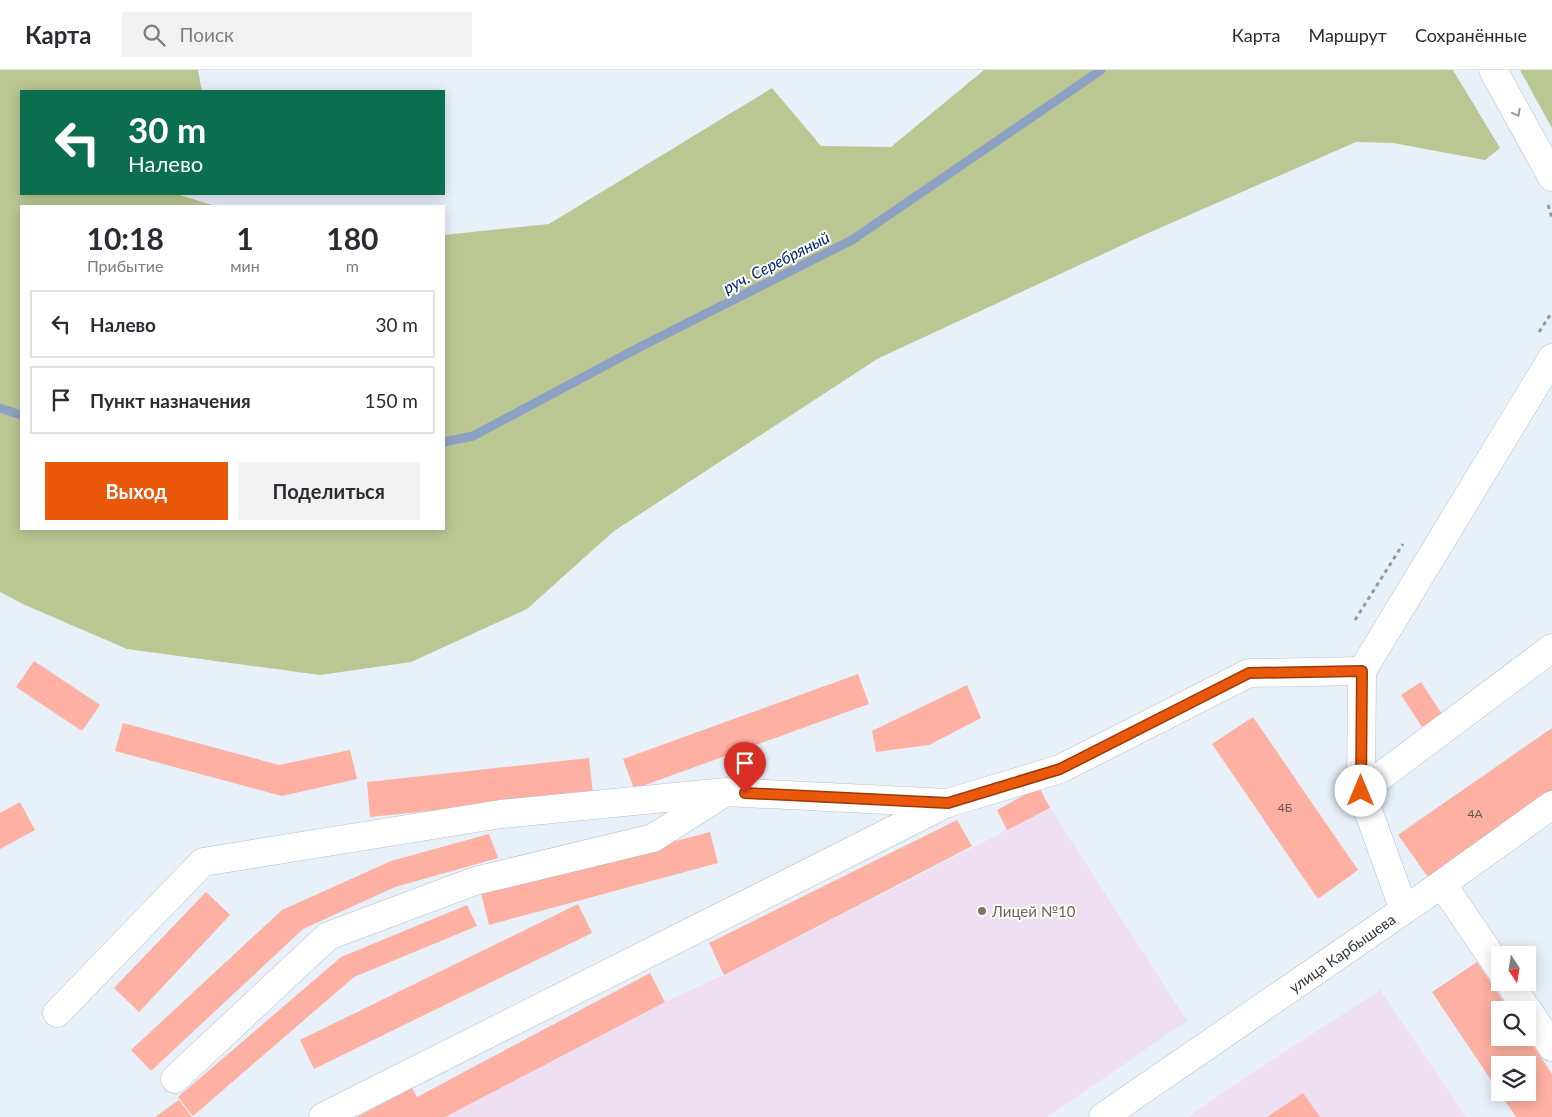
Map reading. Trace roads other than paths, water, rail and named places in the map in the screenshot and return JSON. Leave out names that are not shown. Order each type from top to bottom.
[{"type":"street","points":[[1493,70],[1552,177]]},
{"type":"street","points":[[1361,791],[1362,671],[1544,382],[1552,358]]},
{"type":"street","points":[[1361,791],[1552,648]]},
{"type":"street","points":[[323,1117],[948,803],[1060,769],[1249,673],[1362,671]]},
{"type":"street","name":"улица Карбышева","points":[[1103,1117],[1404,910],[1361,791]]},
{"type":"street","points":[[58,1013],[202,862],[501,814],[726,792],[948,803]]},
{"type":"street","points":[[175,1079],[328,936],[475,881],[653,838],[726,792]]},
{"type":"street","points":[[1404,910],[1550,811]]},
{"type":"street","points":[[1442,884],[1491,956]]},
{"type":"street","points":[[1536,1023],[1552,1047]]},
{"type":"waterway","name":"руч. Серебряный","points":[[445,442],[473,436],[638,348],[852,240],[1101,70]]},
{"type":"waterway","name":"руч. Серебряный","points":[[0,408],[20,415]]},
{"type":"place","name":"Лицей №10","points":[[982,911]]}]
